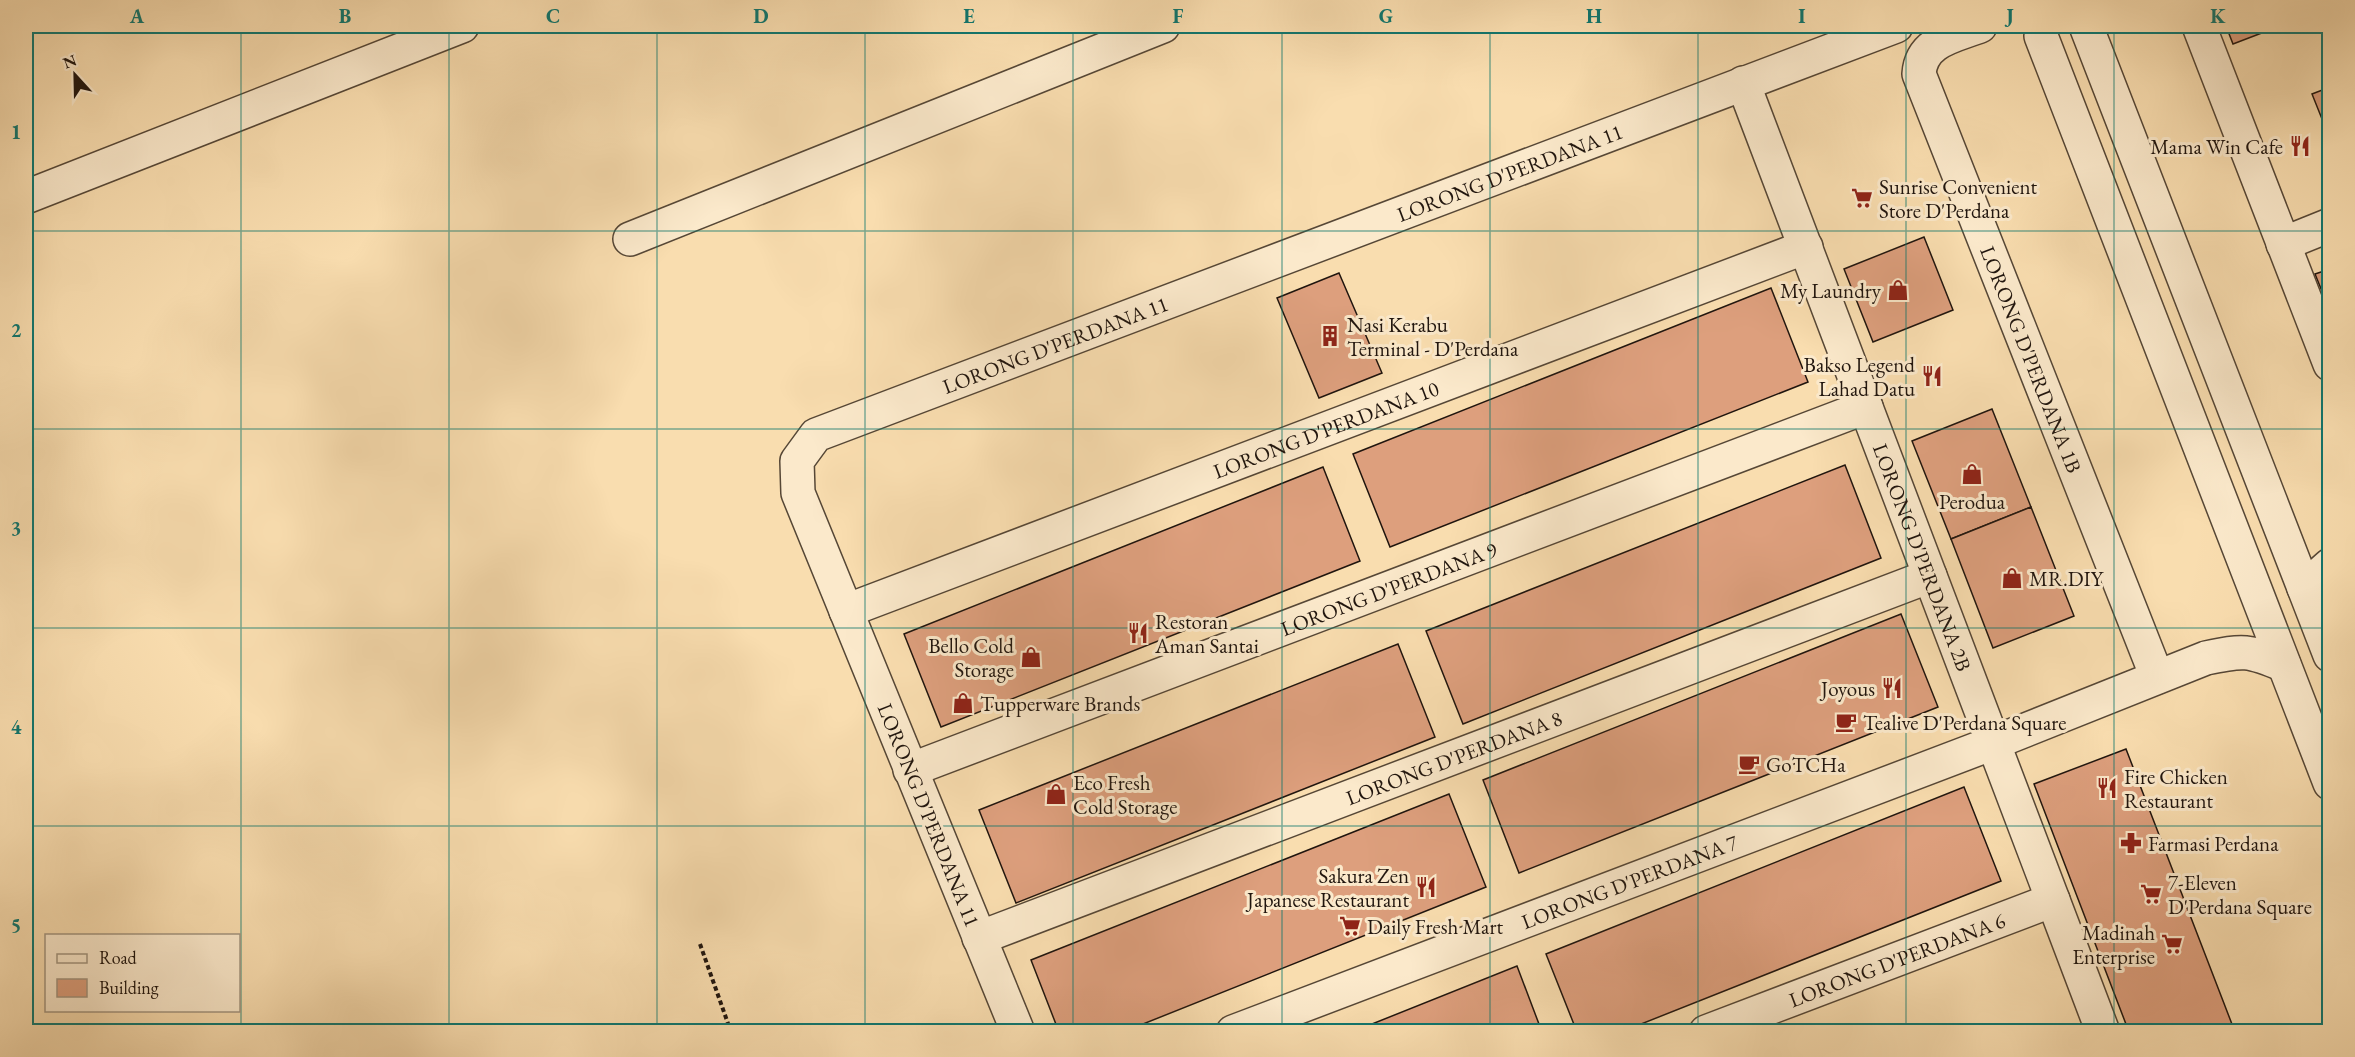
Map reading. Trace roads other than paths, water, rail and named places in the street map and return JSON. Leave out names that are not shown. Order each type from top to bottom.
[{"type":"street","points":[[630,239],[1163,26]]},
{"type":"street","name":"LORONG D'PERDANA 11","points":[[1018,1032],[798,493],[796,460],[816,435],[1896,26]]},
{"type":"street","name":"LORONG D'PERDANA 1B","points":[[1980,26],[1935,45],[1926,52],[1920,62],[1919,74],[2157,677]]},
{"type":"street","points":[[2073,26],[2064,32],[2032,31],[2330,783]]},
{"type":"street","points":[[2086,26],[2330,655]]},
{"type":"street","points":[[2199,26],[2330,364]]},
{"type":"street","points":[[26,197],[455,28]]},
{"type":"street","name":"LORONG D'PERDANA 2B","points":[[1743,83],[2103,1032]]},
{"type":"street","points":[[2283,244],[2330,225]]},
{"type":"street","name":"LORONG D'PERDANA 10","points":[[846,612],[1806,247]]},
{"type":"street","name":"LORONG D'PERDANA 9","points":[[910,770],[1866,407]]},
{"type":"street","points":[[2304,588],[2330,565]]},
{"type":"street","name":"LORONG D'PERDANA 8","points":[[979,938],[1930,576]]},
{"type":"street","name":"LORONG D'PERDANA 7","points":[[1233,1032],[1993,743],[2205,658],[2238,651],[2256,654],[2284,665]]},
{"type":"street","name":"LORONG D'PERDANA 6","points":[[1706,1032],[2052,900]]},
{"type":"place","name":"Mama Win Cafe","points":[[2300,146]]},
{"type":"place","name":"Sunrise Convenient Store D'Perdana","points":[[1862,198]]},
{"type":"place","name":"My Laundry","points":[[1898,290]]},
{"type":"place","name":"Nasi Kerabu Terminal - D'Perdana","points":[[1330,336]]},
{"type":"place","name":"Bakso Legend Lahad Datu","points":[[1932,376]]},
{"type":"place","name":"Perodua","points":[[1972,474]]},
{"type":"place","name":"MR.DIY","points":[[2012,578]]},
{"type":"place","name":"Restoran Aman Santai","points":[[1138,633]]},
{"type":"place","name":"Bello Cold Storage","points":[[1031,657]]},
{"type":"place","name":"Joyous","points":[[1892,688]]},
{"type":"place","name":"Tupperware Brands","points":[[963,703]]},
{"type":"place","name":"Tealive D'Perdana Square","points":[[1846,722]]},
{"type":"place","name":"GoTCHa","points":[[1749,764]]},
{"type":"place","name":"Fire Chicken Restaurant","points":[[2107,788]]},
{"type":"place","name":"Eco Fresh Cold Storage","points":[[1056,794]]},
{"type":"place","name":"Farmasi Perdana","points":[[2131,843]]},
{"type":"place","name":"Sakura Zen Japanese Restaurant","points":[[1426,887]]},
{"type":"place","name":"7-Eleven D'Perdana Square","points":[[2151,894]]},
{"type":"place","name":"Daily Fresh Mart","points":[[1350,926]]},
{"type":"place","name":"Madinah Enterprise","points":[[2172,944]]}]
